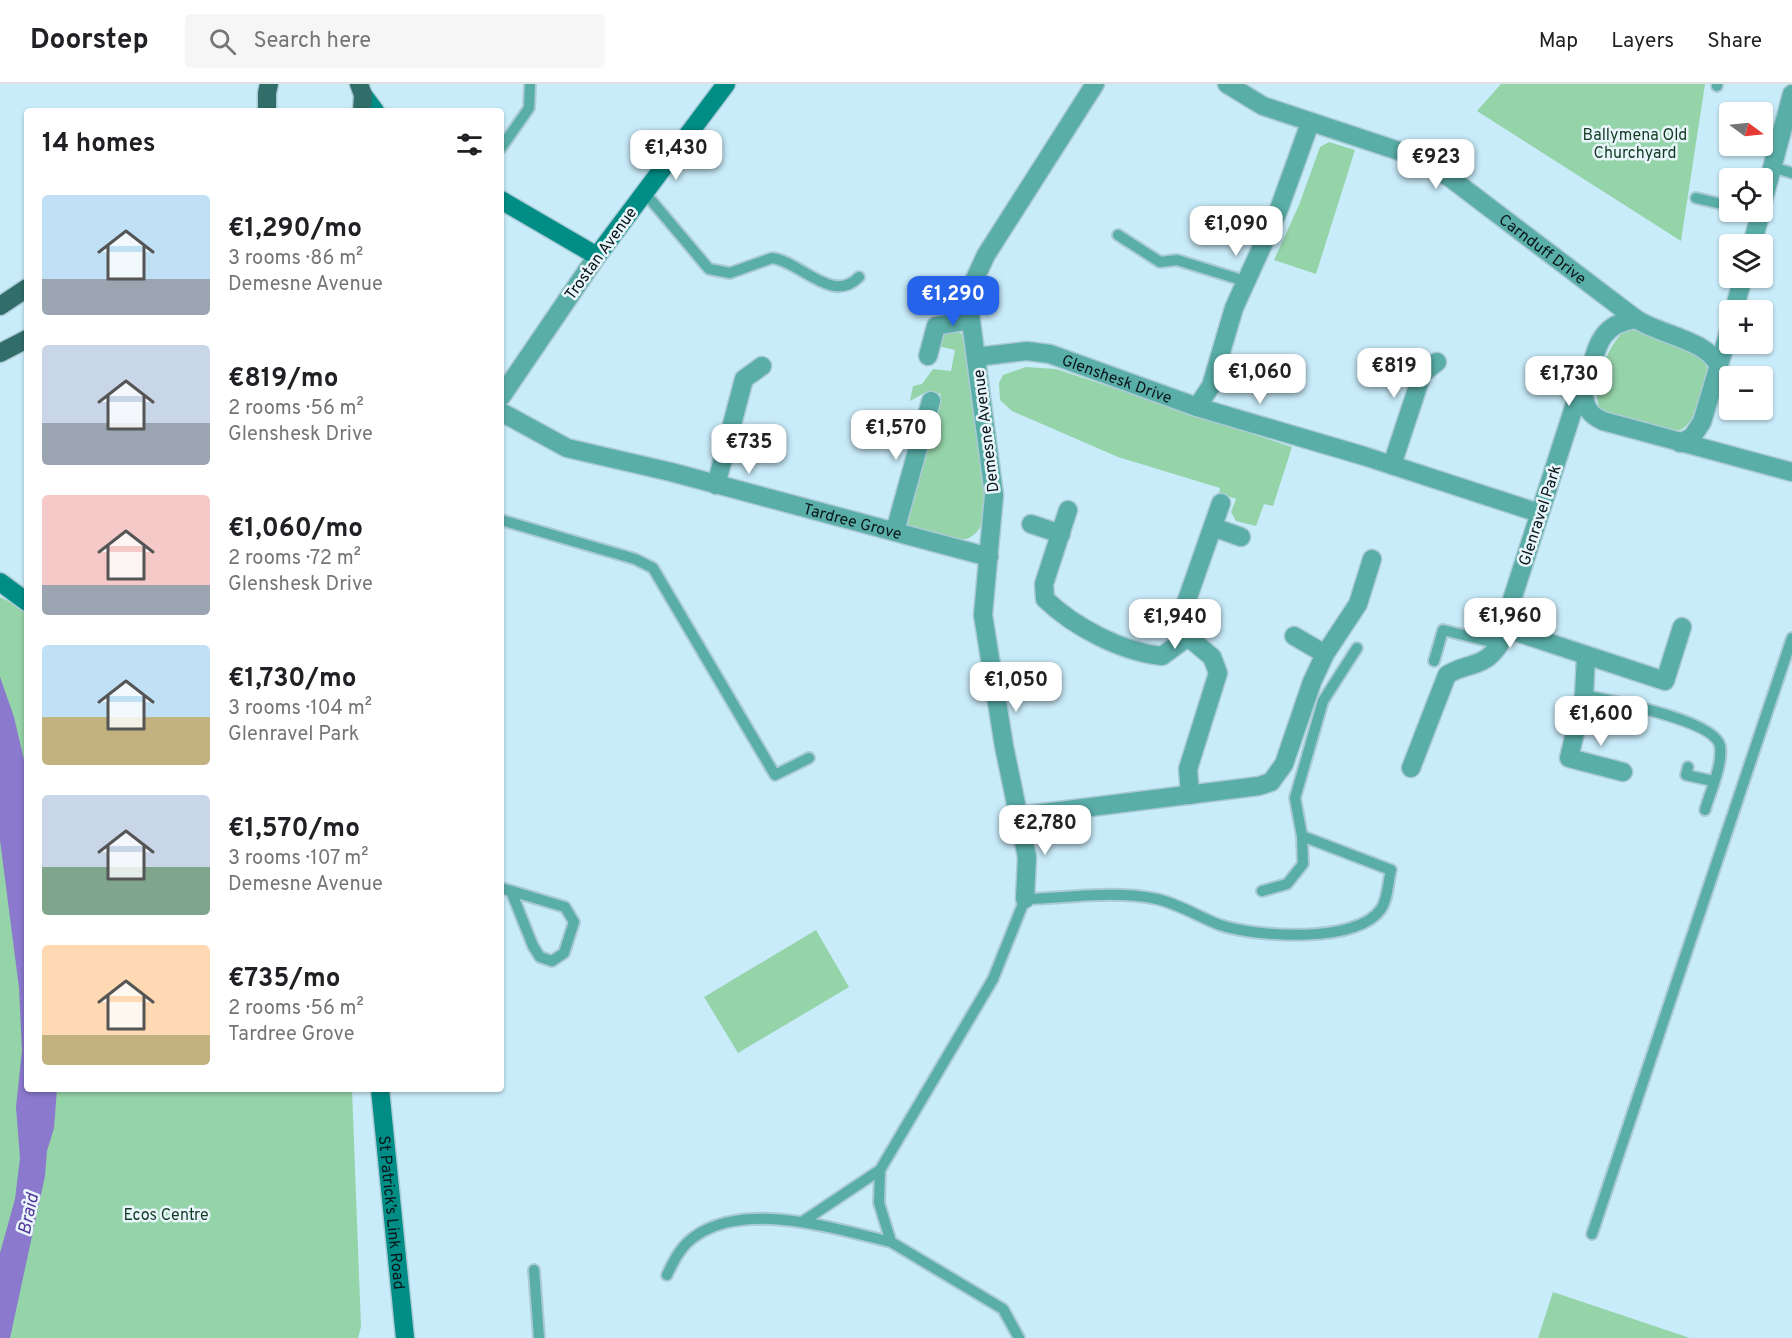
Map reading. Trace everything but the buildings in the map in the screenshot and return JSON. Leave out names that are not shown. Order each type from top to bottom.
[{"type":"main road","points":[[0,306],[24,290]]},
{"type":"main road","points":[[0,353],[24,341]]},
{"type":"street","name":"Trostan Avenue","points":[[504,393],[597,256],[726,84]]},
{"type":"street","name":"Demesne Avenue","points":[[1025,899],[1027,857],[1004,746],[983,615],[994,495],[970,320],[971,291],[986,255],[1095,84]]},
{"type":"street","name":"Carnduff Drive","points":[[1227,84],[1263,106],[1405,153],[1449,177],[1636,319],[1647,326],[1706,348],[1715,357],[1719,367]]},
{"type":"street","points":[[1772,167],[1792,94]]},
{"type":"street","points":[[361,97],[372,108]]},
{"type":"street","points":[[1197,407],[1211,386],[1245,281],[1279,209],[1310,123]]},
{"type":"street","points":[[504,202],[597,256]]},
{"type":"street","name":"Glenravel Park","points":[[1504,636],[1509,609],[1539,513],[1575,404],[1583,394],[1599,341],[1613,325],[1636,319]]},
{"type":"street","points":[[928,356],[936,326],[970,320]]},
{"type":"street","name":"Glenshesk Drive","points":[[976,357],[1027,351],[1050,354],[1197,407],[1392,465],[1539,513]]},
{"type":"street","points":[[1392,465],[1422,374],[1437,362]]},
{"type":"street","points":[[716,485],[744,379],[762,366]]},
{"type":"street","points":[[1680,443],[1692,437],[1702,422],[1719,367]]},
{"type":"street","points":[[1583,394],[1585,406],[1592,416],[1680,443],[1792,472]]},
{"type":"street","points":[[896,531],[924,409]]},
{"type":"street","name":"Tardree Grove","points":[[504,414],[567,448],[896,531],[989,557]]},
{"type":"street","points":[[1566,432],[1592,416]]},
{"type":"street","points":[[1702,422],[1716,452]]},
{"type":"street","points":[[1190,795],[1188,769],[1218,673],[1212,657],[1188,637],[1181,617],[1221,503]]},
{"type":"street","points":[[1068,510],[1044,584],[1045,599],[1106,640],[1138,653],[1162,656],[1188,637]]},
{"type":"street","points":[[1031,524],[1061,534]]},
{"type":"street","points":[[1213,527],[1241,537]]},
{"type":"street","points":[[1019,816],[1259,786],[1276,777],[1284,764],[1324,654],[1358,604],[1372,559]]},
{"type":"street","points":[[0,582],[24,600]]},
{"type":"street","points":[[1411,768],[1447,675],[1460,667],[1484,660],[1504,636],[1586,656],[1665,681],[1682,627]]},
{"type":"street","points":[[1294,636],[1324,654]]},
{"type":"street","points":[[1586,656],[1584,695],[1569,758],[1623,772]]},
{"type":"street","name":"St Patrick’s Link Road","points":[[380,1092],[405,1338]]},
{"type":"lane","points":[[504,144],[529,108],[529,84]]},
{"type":"lane","points":[[1772,167],[1792,173]]},
{"type":"lane","points":[[645,193],[700,262],[713,271],[738,271],[772,258],[832,285],[850,285],[859,278]]},
{"type":"lane","points":[[1696,198],[1719,203]]},
{"type":"lane","points":[[1118,235],[1160,262],[1177,261],[1245,281]]},
{"type":"lane","points":[[504,521],[635,559],[653,568],[775,775],[809,758]]},
{"type":"lane","points":[[1434,661],[1443,630],[1504,636]]},
{"type":"lane","points":[[1592,1234],[1792,638]]},
{"type":"lane","points":[[1262,891],[1287,884],[1303,864],[1302,836],[1295,798],[1323,701],[1357,648]]},
{"type":"lane","points":[[1584,695],[1657,713],[1705,729],[1717,738],[1720,749],[1705,810]]},
{"type":"lane","points":[[1688,767],[1686,775],[1713,781]]},
{"type":"lane","points":[[802,1222],[880,1170],[993,979],[1025,899],[1105,894],[1143,897],[1172,904],[1222,926],[1321,936],[1350,929],[1375,916],[1383,905],[1391,870],[1302,836]]},
{"type":"lane","points":[[506,889],[565,907],[574,922],[564,953],[552,960],[540,957],[506,889]]},
{"type":"lane","points":[[880,1170],[879,1203],[891,1242]]},
{"type":"lane","points":[[667,1275],[676,1255],[697,1234],[729,1222],[770,1219],[802,1222],[891,1242],[1003,1309],[1019,1338]]},
{"type":"lane","points":[[534,1270],[539,1338]]},
{"type":"green space","name":"Ballymena Old Churchyard","points":[[1501,84],[1705,84],[1681,241],[1477,111]]},
{"type":"green space","points":[[1329,142],[1355,150],[1316,274],[1274,260],[1299,205],[1320,147]]},
{"type":"green space","points":[[954,329],[962,334],[971,375],[980,430],[985,484],[980,527],[969,538],[963,539],[947,538],[907,526],[941,394],[928,391],[910,401],[913,386],[922,384],[933,369],[951,371],[955,350],[938,346],[941,335]]},
{"type":"green space","points":[[1629,329],[1637,329],[1697,354],[1705,362],[1706,384],[1700,403],[1690,421],[1680,430],[1658,428],[1617,414],[1613,419],[1600,409],[1597,398],[1604,364],[1615,341]]},
{"type":"green space","points":[[1026,367],[1056,369],[1292,447],[1273,506],[1264,504],[1256,526],[1236,521],[1231,512],[1236,499],[1219,493],[1220,488],[1118,457],[1012,411],[1000,400],[999,383],[1003,375]]},
{"type":"green space","name":"Ecos Centre","points":[[0,597],[24,609],[24,1092],[352,1092],[361,1327],[358,1338],[0,1338]]},
{"type":"green space","points":[[816,930],[849,987],[738,1053],[704,997]]},
{"type":"green space","points":[[1553,1292],[1690,1338],[1538,1338]]},
{"type":"water","name":"Braid","points":[[0,677],[14,717],[24,760],[24,1092],[57,1092],[54,1128],[47,1151],[45,1176],[10,1338],[0,1338],[0,1253],[15,1199],[20,1158],[16,1107],[22,1050],[19,988],[0,840]]}]
